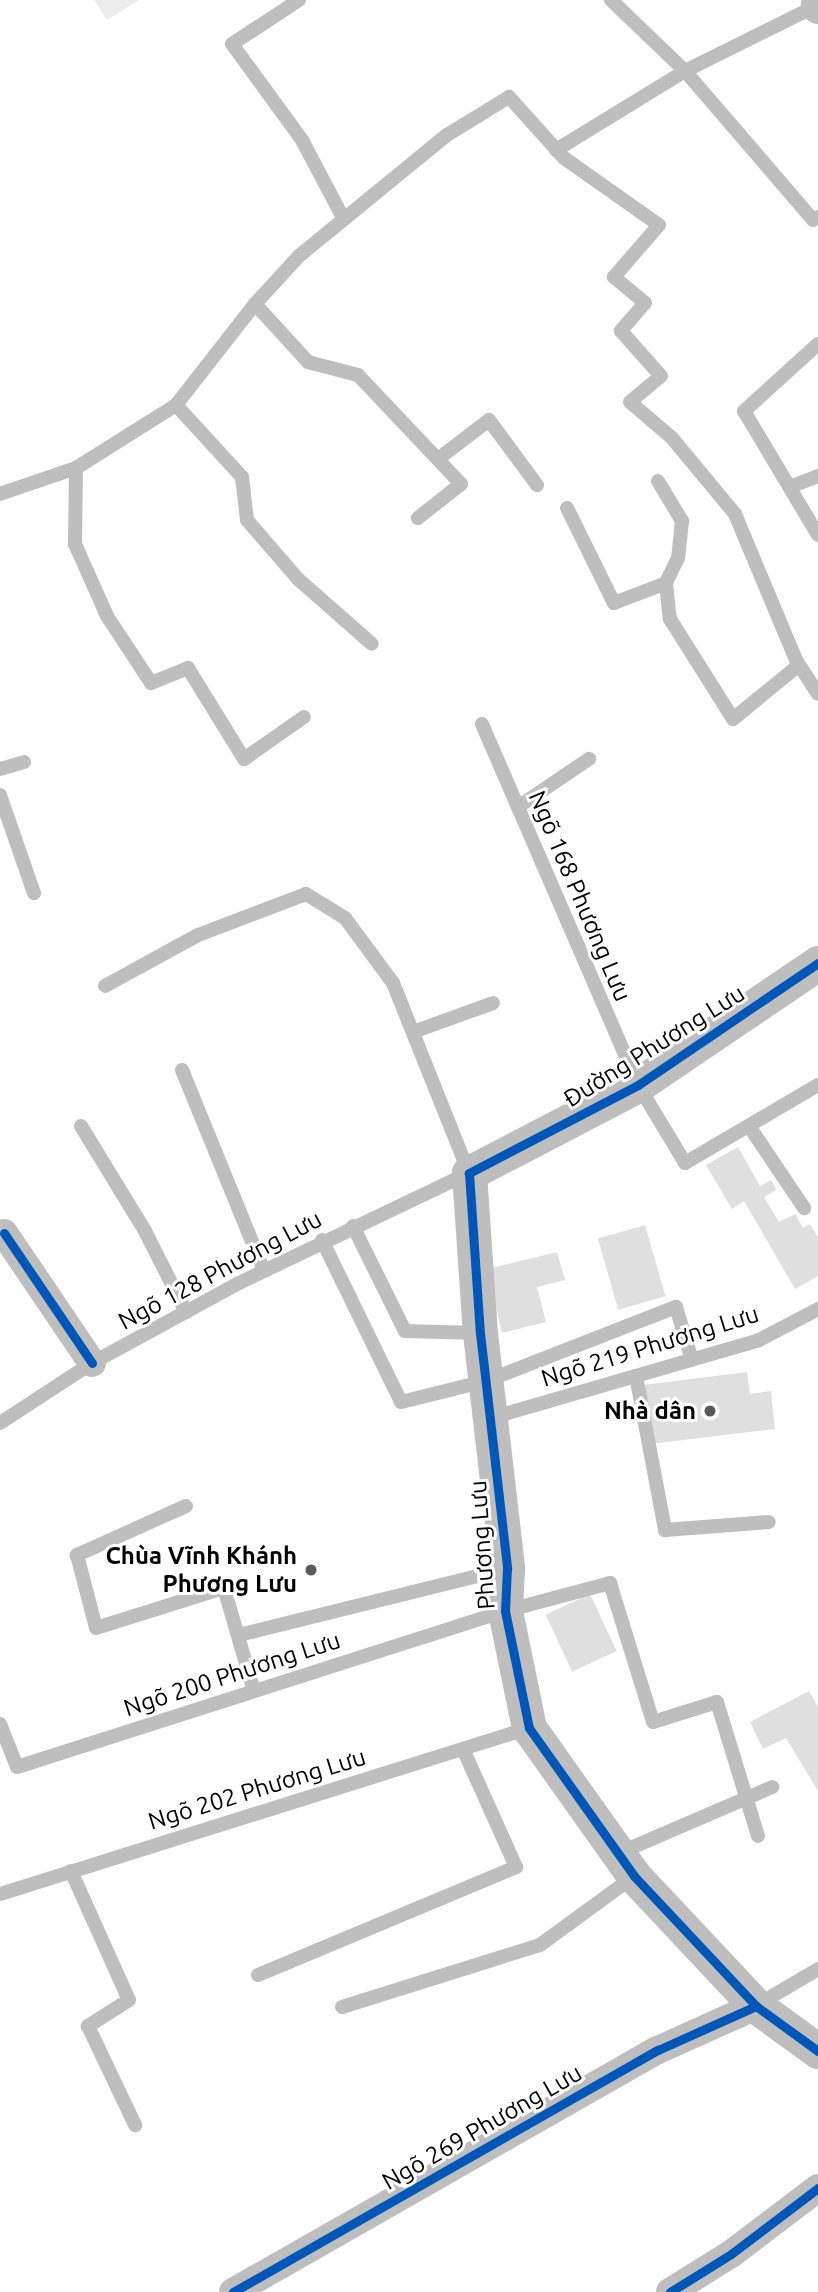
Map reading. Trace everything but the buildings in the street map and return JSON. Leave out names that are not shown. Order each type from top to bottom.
[{"type":"street","name":"Đường Phương Lưu","points":[[470,1173],[638,1085],[818,963]]},
{"type":"street","name":"Phương Lưu","points":[[470,1173],[480,1333],[508,1568],[505,1611],[529,1728],[626,1865],[756,2006],[818,2051]]},
{"type":"street","points":[[4,1233],[92,1363]]},
{"type":"street","name":"Ngõ 269 Phương Lưu","points":[[233,2292],[658,2050],[756,2006]]},
{"type":"street","points":[[670,2292],[731,2254],[818,2188]]},
{"type":"lane","points":[[299,0],[232,44],[302,141],[342,216]]},
{"type":"lane","points":[[611,0],[685,71],[813,220],[818,217]]},
{"type":"lane","points":[[556,150],[685,71],[818,5]]},
{"type":"lane","points":[[0,494],[76,468],[176,405],[255,304],[342,216],[447,135],[509,97],[556,150],[659,225],[614,277],[645,303],[621,331],[662,376],[630,402],[672,438],[735,514],[799,665],[818,694]]},
{"type":"lane","points":[[255,304],[308,362],[358,375],[461,484],[418,518]]},
{"type":"lane","points":[[818,344],[744,411],[792,486],[818,536]]},
{"type":"lane","points":[[176,405],[242,477],[247,520],[298,579],[372,644]]},
{"type":"lane","points":[[438,459],[489,421],[537,485]]},
{"type":"lane","points":[[76,468],[75,544],[107,616],[150,683],[187,668],[244,759],[304,717]]},
{"type":"lane","points":[[792,486],[818,476]]},
{"type":"lane","points":[[658,481],[682,521],[678,558],[666,583],[670,619],[733,719],[799,665]]},
{"type":"lane","points":[[567,508],[614,603],[666,583]]},
{"type":"lane","name":"Ngõ 168 Phương Lưu","points":[[482,724],[638,1085],[685,1163],[749,1126]]},
{"type":"lane","points":[[518,807],[589,759]]},
{"type":"lane","points":[[0,769],[24,762]]},
{"type":"lane","points":[[0,795],[33,893]]},
{"type":"lane","points":[[105,986],[198,935],[306,894],[345,918],[393,983],[470,1173]]},
{"type":"lane","points":[[413,1032],[493,1003]]},
{"type":"lane","points":[[182,1070],[264,1271]]},
{"type":"lane","points":[[804,1208],[749,1126],[818,1085]]},
{"type":"lane","points":[[81,1126],[145,1231],[186,1312]]},
{"type":"lane","name":"Ngõ 128 Phương Lưu","points":[[0,1423],[92,1363],[186,1312],[322,1240],[470,1173]]},
{"type":"lane","points":[[353,1226],[405,1331],[480,1333]]},
{"type":"lane","points":[[322,1240],[401,1402],[486,1381],[676,1307],[692,1360]]},
{"type":"lane","name":"Ngõ 219 Phương Lưu","points":[[491,1418],[759,1340],[818,1309]]},
{"type":"lane","points":[[636,1376],[665,1530],[769,1522]]},
{"type":"lane","points":[[186,1506],[77,1555],[96,1628],[225,1588],[254,1691]]},
{"type":"lane","points":[[239,1635],[508,1568]]},
{"type":"lane","name":"Ngõ 200 Phương Lưu","points":[[0,1724],[17,1767],[505,1611],[610,1583],[653,1722],[717,1702],[746,1798]]},
{"type":"lane","name":"Ngõ 202 Phương Lưu","points":[[0,1894],[529,1728]]},
{"type":"lane","points":[[258,1975],[516,1867],[463,1749]]},
{"type":"lane","points":[[342,2007],[540,1945],[626,1865],[746,1798],[772,1787]]},
{"type":"lane","points":[[746,1798],[758,1836]]},
{"type":"lane","points":[[71,1871],[129,2000],[88,2026],[135,2125]]},
{"type":"lane","points":[[756,2006],[818,1969]]},
{"type":"shaded area","points":[[94,0],[139,0],[107,20]]},
{"type":"cycle path","points":[[818,963],[638,1085],[469,1173],[480,1333],[507,1568],[505,1611],[529,1728],[634,1876],[756,2006],[818,2051]]},
{"type":"cycle path","points":[[4,1233],[92,1363]]},
{"type":"cycle path","points":[[233,2292],[658,2050],[756,2006]]},
{"type":"cycle path","points":[[670,2292],[731,2254],[818,2188]]},
{"type":"place","name":"Nhà dân","points":[[710,1411]]},
{"type":"place","name":"Chùa Vĩnh Khánh Phương Lưu","points":[[311,1570]]}]
